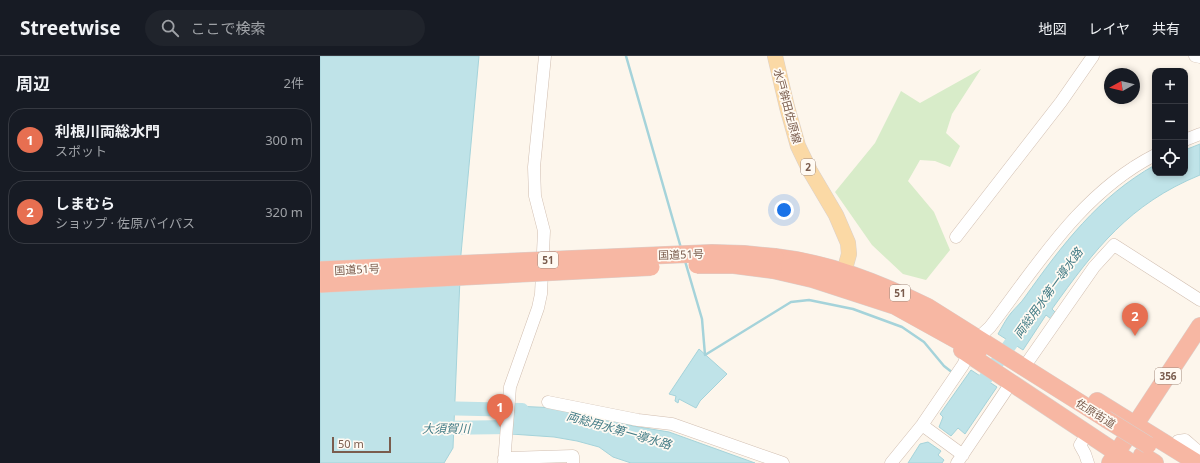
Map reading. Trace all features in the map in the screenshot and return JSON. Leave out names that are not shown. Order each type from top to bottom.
[{"type":"highway","name":"国道51号","points":[[320,270],[712,253],[744,254],[774,264],[900,293],[928,307],[951,321],[977,346]]},
{"type":"highway","name":"国道51号","points":[[320,284],[507,276],[690,265],[774,264]]},
{"type":"highway","name":"国道51号","points":[[842,280],[977,346]]},
{"type":"highway","name":"356","points":[[1113,458],[1200,326]]},
{"type":"highway","points":[[977,346],[1015,369],[1098,427],[1113,458],[1144,457]]},
{"type":"highway","points":[[977,346],[1015,369],[1136,425],[1175,455],[1197,463]]},
{"type":"highway","name":"佐原街道","points":[[1015,369],[1144,457],[1175,455]]},
{"type":"main road","name":"水戸鉾田佐原線","points":[[775,56],[798,146],[810,171],[836,215],[848,243],[849,254],[842,280]]},
{"type":"street","points":[[545,56],[534,167],[535,196],[544,231],[541,294],[538,308],[512,376],[508,403],[504,461],[573,456],[573,463]]},
{"type":"street","points":[[956,237],[1061,102],[1093,56]]},
{"type":"street","points":[[1195,56],[1200,57]]},
{"type":"street","points":[[1188,139],[1200,134]]},
{"type":"street","points":[[891,463],[922,425],[990,327],[1074,218],[1113,182],[1152,157]]},
{"type":"street","points":[[922,425],[960,459],[1015,369],[1094,267],[1114,245],[1200,300]]},
{"type":"street","points":[[548,402],[638,420],[672,424],[783,463]]},
{"type":"street","points":[[1088,463],[1086,454],[1080,444],[1098,427]]},
{"type":"street","points":[[1175,455],[1178,441],[1185,440],[1200,453]]},
{"type":"green space","points":[[981,69],[952,114],[946,133],[960,146],[950,167],[935,161],[920,160],[908,181],[934,212],[950,250],[926,280],[903,274],[872,245],[835,192],[875,143],[901,91],[920,103]]},
{"type":"water","points":[[320,56],[479,56],[461,254],[453,448],[444,463],[320,463]]},
{"type":"water","points":[[1200,144],[1200,175],[1153,200],[1133,214],[1116,230],[1083,267],[1052,309],[1055,312],[1051,319],[1046,315],[1023,350],[998,334],[1009,315],[1067,241],[1099,207],[1116,192],[1152,167],[1152,176],[1188,176],[1188,149]]},
{"type":"water","points":[[699,349],[727,374],[700,401],[696,408],[679,399],[678,403],[675,401],[676,396],[669,394]]},
{"type":"water","points":[[971,370],[997,387],[965,434],[958,428],[951,436],[939,427],[943,417],[940,414]]},
{"type":"water","points":[[514,406],[558,408],[594,415],[633,426],[669,432],[755,463],[631,463],[613,457],[599,447],[577,441],[554,437],[511,434]]},
{"type":"water","points":[[928,442],[941,451],[938,455],[944,460],[942,463],[908,463],[920,444]]},
{"type":"waterway","points":[[626,56],[681,248]]},
{"type":"waterway","points":[[685,261],[702,319],[705,355],[791,302],[809,300],[853,309],[902,327],[924,342],[944,366],[953,373]]},
{"type":"waterway","name":"両総用水第一導水路","points":[[974,394],[1023,327]]},
{"type":"waterway","name":"両総用水第一導水路","points":[[436,408],[522,410]]},
{"type":"waterway","name":"大須賀川","points":[[436,428],[520,427]]},
{"type":"place","name":"しまむら","points":[[1135,336]]},
{"type":"place","name":"利根川両総水門","points":[[500,427]]}]
